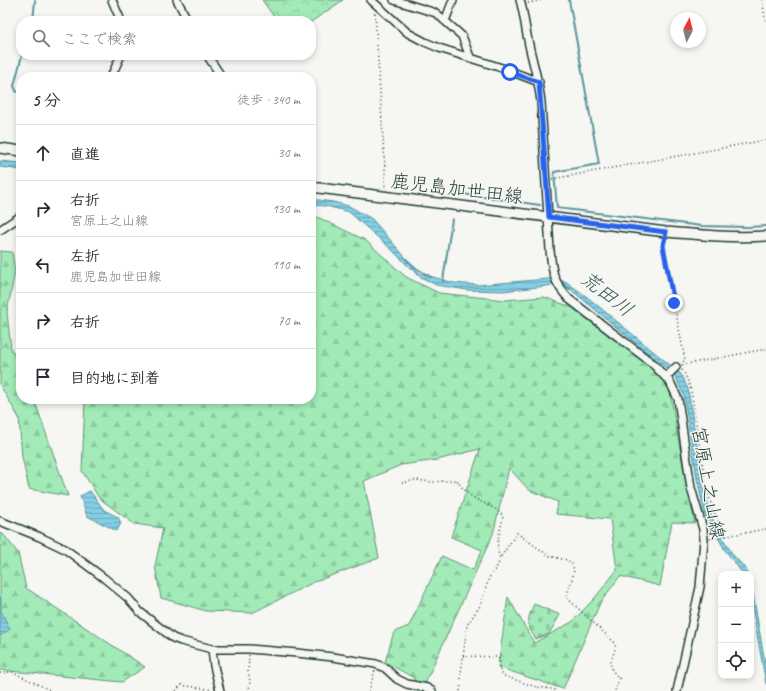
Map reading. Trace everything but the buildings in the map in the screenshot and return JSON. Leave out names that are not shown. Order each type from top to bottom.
[{"type":"main road","points":[[0,148],[16,150]]},
{"type":"main road","name":"鹿児島加世田線","points":[[316,188],[666,232],[745,238],[766,236]]},
{"type":"street","points":[[112,0],[119,16]]},
{"type":"street","points":[[177,0],[185,16]]},
{"type":"street","points":[[371,0],[408,33],[439,48],[539,82]]},
{"type":"street","points":[[394,0],[436,13],[462,36],[470,58]]},
{"type":"street","points":[[445,21],[453,0]]},
{"type":"street","points":[[521,2],[528,40],[539,82],[549,217]]},
{"type":"street","points":[[113,72],[119,60]]},
{"type":"street","points":[[210,60],[218,72]]},
{"type":"street","name":"宮原上之山線","points":[[549,217],[552,269],[554,279],[558,286],[569,299],[652,363],[666,377],[674,389],[678,400],[693,498],[703,529],[704,540],[700,587],[677,691]]},
{"type":"street","points":[[0,230],[16,219]]},
{"type":"street","points":[[666,377],[678,366]]},
{"type":"street","points":[[0,521],[65,549],[104,578],[128,598],[140,612],[173,638],[212,649],[249,649],[333,657],[376,664],[385,668],[397,679],[407,684],[427,688],[432,691]]},
{"type":"street","points":[[212,649],[214,666],[220,691]]},
{"type":"path","points":[[521,2],[542,0]]},
{"type":"path","points":[[762,0],[766,23]]},
{"type":"path","points":[[377,6],[375,14],[385,169],[384,196]]},
{"type":"path","points":[[556,179],[766,140]]},
{"type":"path","points":[[666,232],[663,246],[685,360],[678,366]]},
{"type":"path","points":[[678,366],[766,349]]},
{"type":"path","points":[[678,366],[691,390],[706,487],[713,510],[726,537]]},
{"type":"path","points":[[402,483],[416,480],[433,482],[457,480],[462,488],[473,497],[500,512],[503,516],[502,528],[496,544],[500,558]]},
{"type":"path","points":[[713,539],[766,529]]},
{"type":"path","points":[[460,691],[462,684],[461,673],[467,625],[480,606],[489,578],[517,532],[549,556],[567,560],[572,564],[574,570],[567,595],[568,598],[615,643],[615,651],[611,668],[619,678],[615,691]]},
{"type":"path","points":[[249,649],[248,672],[250,691]]},
{"type":"path","points":[[463,656],[497,657],[500,660],[500,671],[504,676],[536,687],[558,691]]},
{"type":"path","points":[[369,691],[376,664]]},
{"type":"path","points":[[0,673],[12,672],[52,691]]},
{"type":"path","points":[[176,691],[181,685],[220,691]]},
{"type":"green space","points":[[262,0],[343,0],[316,19],[316,16],[273,16]]},
{"type":"green space","points":[[316,216],[365,240],[406,277],[439,293],[505,300],[544,297],[571,307],[665,378],[669,386],[685,477],[695,523],[672,522],[660,586],[620,576],[600,603],[563,689],[498,667],[508,597],[534,643],[572,622],[594,599],[617,570],[610,519],[556,514],[558,502],[529,490],[509,468],[493,534],[426,681],[430,691],[414,691],[414,678],[385,662],[394,632],[409,626],[442,556],[473,570],[482,550],[451,537],[480,449],[437,460],[401,465],[364,481],[379,558],[314,582],[252,613],[206,611],[161,598],[155,566],[163,528],[134,524],[99,498],[82,471],[85,404],[316,404]]},
{"type":"green space","points":[[0,251],[12,252],[15,272],[7,312],[11,349],[16,358],[16,404],[36,404],[68,496],[29,489],[22,457],[19,418],[0,385]]},
{"type":"green space","points":[[0,533],[3,534],[18,553],[26,588],[145,667],[122,682],[0,670]]},
{"type":"green space","points":[[534,604],[560,615],[549,634],[536,639],[529,626],[529,618]]},
{"type":"water","points":[[0,161],[16,163],[16,169],[0,167]]},
{"type":"water","points":[[316,200],[349,206],[372,219],[419,273],[454,283],[477,285],[547,279],[565,281],[586,296],[681,374],[688,389],[703,486],[711,515],[733,555],[747,571],[741,571],[725,550],[705,515],[697,479],[684,396],[675,376],[564,284],[503,291],[467,290],[436,285],[417,275],[391,249],[349,212],[326,206],[316,205]]},
{"type":"water","points":[[90,491],[104,510],[118,517],[121,523],[117,531],[87,516],[80,496]]},
{"type":"water","points":[[0,596],[1,611],[10,629],[0,636]]},
{"type":"water","points":[[754,600],[766,668],[766,684],[754,618]]},
{"type":"waterway","points":[[33,16],[35,0]]},
{"type":"waterway","points":[[569,0],[599,164],[554,172],[557,208],[702,226],[766,226]]},
{"type":"waterway","points":[[18,72],[21,60]]},
{"type":"waterway","points":[[16,78],[14,86],[16,91]]},
{"type":"waterway","points":[[456,196],[456,193],[540,205]]},
{"type":"waterway","points":[[443,281],[452,219]]},
{"type":"waterway","name":"荒田川","points":[[406,259],[416,268],[431,277]]},
{"type":"waterway","name":"荒田川","points":[[562,285],[570,289]]},
{"type":"route","points":[[510,72],[539,82],[549,217],[666,232],[663,246],[674,303]]}]
